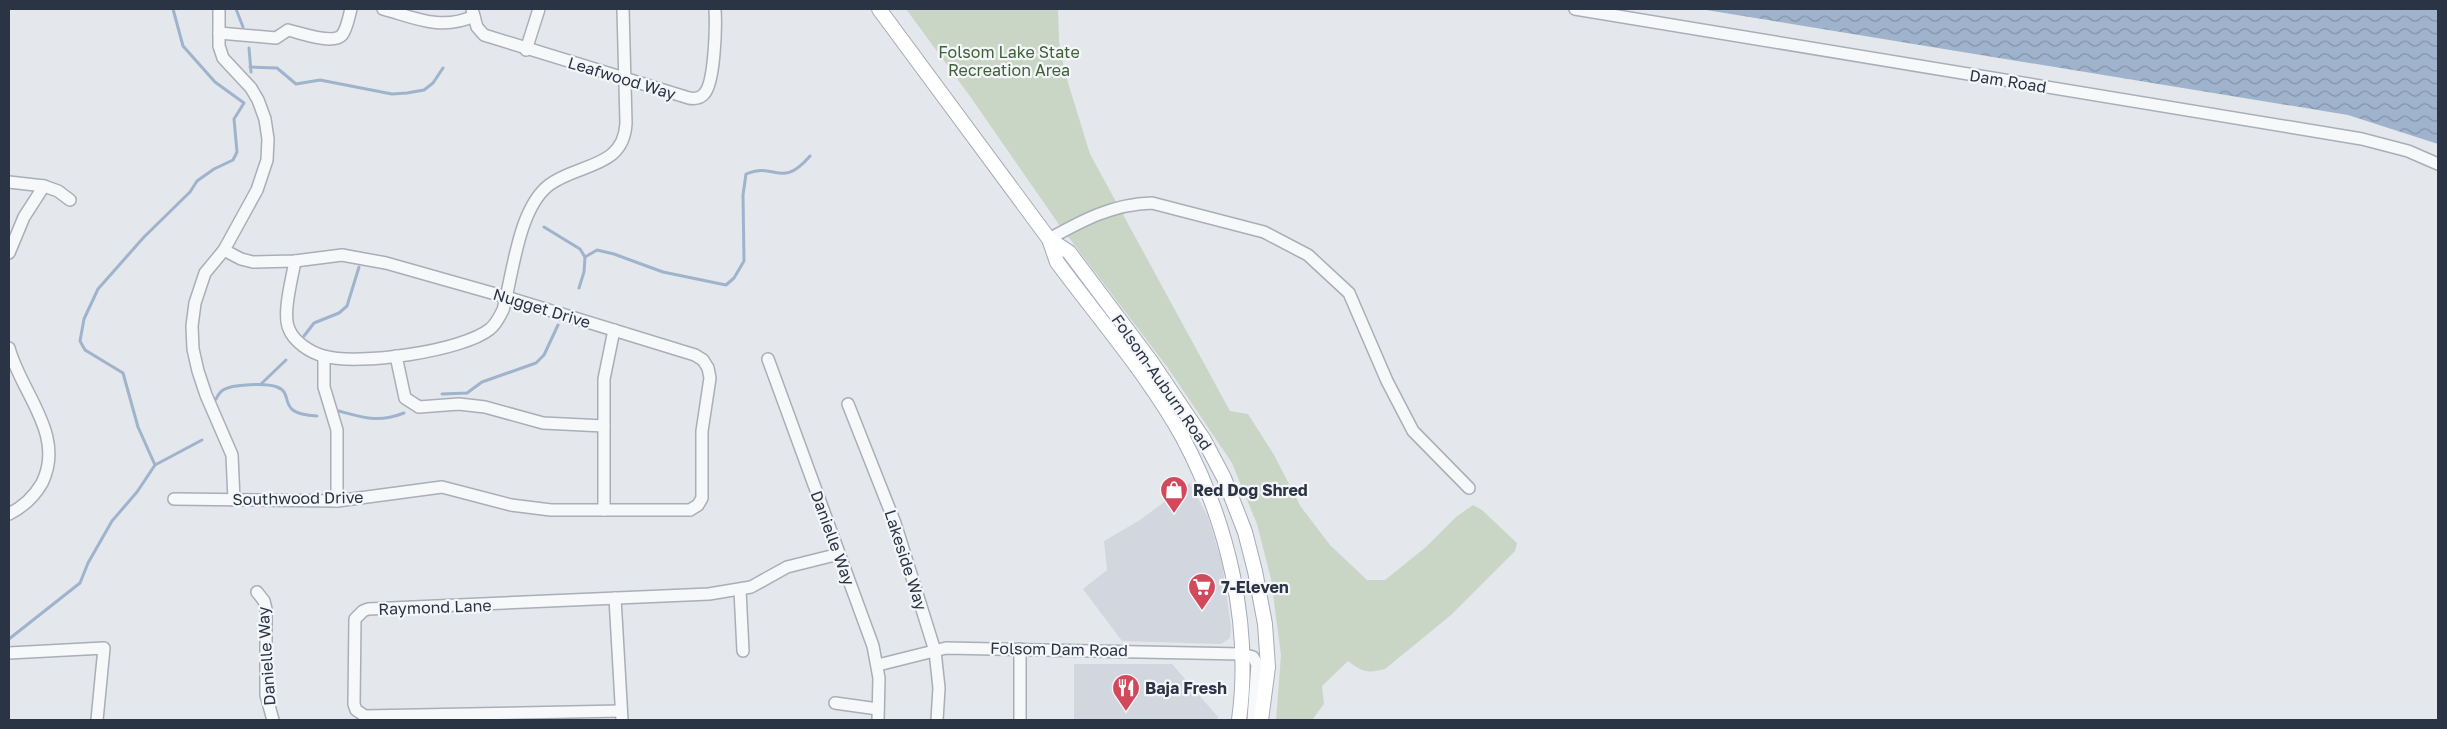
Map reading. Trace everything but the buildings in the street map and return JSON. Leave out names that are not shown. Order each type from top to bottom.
[{"type":"main road","name":"Folsom-Auburn Road","points":[[880,9],[1050,240],[1057,262],[1165,409],[1182,438],[1200,476],[1228,555],[1238,607],[1242,654],[1242,698],[1239,720]]},
{"type":"main road","name":"Folsom-Auburn Road","points":[[1050,240],[1069,252],[1150,360],[1204,440],[1224,478],[1245,532],[1262,601],[1268,654],[1261,718]]},
{"type":"street","points":[[219,9],[219,46],[223,58],[251,88],[258,100],[265,119],[268,139],[267,160],[262,179],[250,206],[224,250],[214,260],[198,288],[192,326],[193,349],[198,371],[206,395],[232,455],[234,500]]},
{"type":"street","points":[[219,33],[276,38],[288,30],[329,40],[337,39],[343,34],[351,9]]},
{"type":"street","points":[[383,9],[445,24],[460,22],[473,12]]},
{"type":"street","points":[[526,50],[539,9]]},
{"type":"street","points":[[295,262],[286,318],[288,328],[299,343],[324,357],[396,356],[427,352],[490,329],[498,320],[506,297],[532,204],[548,186],[613,155],[621,146],[626,135],[623,9]]},
{"type":"street","name":"Leafwood Way","points":[[473,12],[477,26],[484,35],[526,50],[624,77],[690,98],[703,96],[709,84],[714,53],[715,9]]},
{"type":"street","name":"Dam Road","points":[[1575,9],[2362,139],[2408,151],[2438,164]]},
{"type":"street","points":[[9,182],[44,186],[58,191],[70,200]]},
{"type":"street","points":[[9,252],[24,217],[44,186]]},
{"type":"street","points":[[1050,240],[1090,216],[1135,204],[1152,203],[1264,232],[1308,256],[1350,293],[1387,381],[1413,431],[1469,488]]},
{"type":"street","name":"Nugget Drive","points":[[224,250],[241,259],[253,262],[295,262],[342,255],[386,263],[506,297],[695,355],[703,360],[708,368],[710,378],[702,431],[702,498],[698,505],[688,510]]},
{"type":"street","points":[[604,510],[606,364],[614,330]]},
{"type":"street","points":[[9,348],[17,371],[44,426],[49,448],[47,470],[38,490],[24,506],[9,514]]},
{"type":"street","points":[[396,356],[405,398],[419,407],[459,404],[485,406],[542,423],[604,426]]},
{"type":"street","points":[[324,357],[324,387],[337,430],[337,501]]},
{"type":"street","name":"Danielle Way","points":[[768,359],[873,646],[878,665],[878,714]]},
{"type":"street","name":"Lakeside Way","points":[[848,404],[895,523],[935,651],[939,688],[937,720]]},
{"type":"street","name":"Southwood Drive","points":[[174,500],[337,501],[442,487],[530,508],[551,510],[688,510]]},
{"type":"street","name":"Raymond Lane","points":[[622,716],[370,717],[360,714],[354,704],[355,619],[363,611],[740,590],[751,587],[787,568],[839,554]]},
{"type":"street","points":[[740,590],[743,650]]},
{"type":"street","name":"Danielle Way","points":[[257,592],[264,601],[266,609],[266,695],[273,720]]},
{"type":"street","points":[[614,598],[622,716]]},
{"type":"street","points":[[9,653],[104,648],[97,720]]},
{"type":"street","name":"Folsom Dam Road","points":[[878,665],[946,648],[1242,654]]},
{"type":"street","points":[[1020,649],[1020,720]]},
{"type":"street","points":[[1242,654],[1253,657],[1256,664],[1261,718]]},
{"type":"street","points":[[835,703],[878,714]]},
{"type":"shaded area","points":[[1190,483],[1208,517],[1222,563],[1231,627],[1230,638],[1221,644],[1122,641],[1083,589],[1107,570],[1104,541],[1140,520]]},
{"type":"shaded area","points":[[1074,664],[1172,664],[1218,717],[1217,720],[1074,720]]},
{"type":"green space","name":"Folsom Lake State Recreation Area","points":[[906,9],[1058,9],[1059,42],[1065,73],[1090,154],[1230,411],[1248,414],[1274,455],[1301,507],[1330,545],[1367,580],[1385,580],[1426,547],[1456,517],[1473,505],[1482,510],[1517,543],[1515,551],[1451,615],[1385,669],[1365,671],[1348,661],[1322,686],[1324,704],[1312,720],[1276,720],[1281,655],[1271,579],[1257,524],[1232,463],[1168,368],[1060,226],[972,99]]},
{"type":"water","points":[[1700,9],[2438,9],[2438,144],[2348,115]]},
{"type":"waterway","points":[[9,639],[80,583],[88,563],[112,521],[137,492],[155,465],[138,427],[123,373],[85,350],[80,341],[84,319],[98,289],[144,237],[190,192],[197,181],[214,169],[233,160],[237,152],[234,119],[244,103],[215,82],[183,46],[173,9]]},
{"type":"waterway","points":[[236,9],[243,27]]},
{"type":"waterway","points":[[249,48],[251,72]]},
{"type":"waterway","points":[[250,67],[277,68],[296,84],[320,80],[392,94],[424,90],[433,83],[443,68]]},
{"type":"waterway","points":[[579,288],[584,272],[585,257],[597,250],[614,254],[663,272],[726,285],[734,278],[744,261],[743,195],[746,174],[764,170],[785,173],[800,166],[810,156]]},
{"type":"waterway","points":[[544,227],[580,249],[585,257]]},
{"type":"waterway","points":[[304,336],[314,323],[339,313],[347,306],[359,267]]},
{"type":"waterway","points":[[442,394],[467,393],[482,382],[536,363],[544,355],[558,325]]},
{"type":"waterway","points":[[261,384],[286,360]]},
{"type":"waterway","points":[[216,399],[223,390],[234,386],[272,386],[282,390],[290,408],[295,412],[317,416]]},
{"type":"waterway","points":[[339,411],[379,419],[404,413]]},
{"type":"waterway","points":[[155,465],[202,440]]},
{"type":"place","name":"Red Dog Shred","points":[[1174,514]]},
{"type":"place","name":"7-Eleven","points":[[1202,611]]},
{"type":"place","name":"Baja Fresh","points":[[1126,712]]}]
